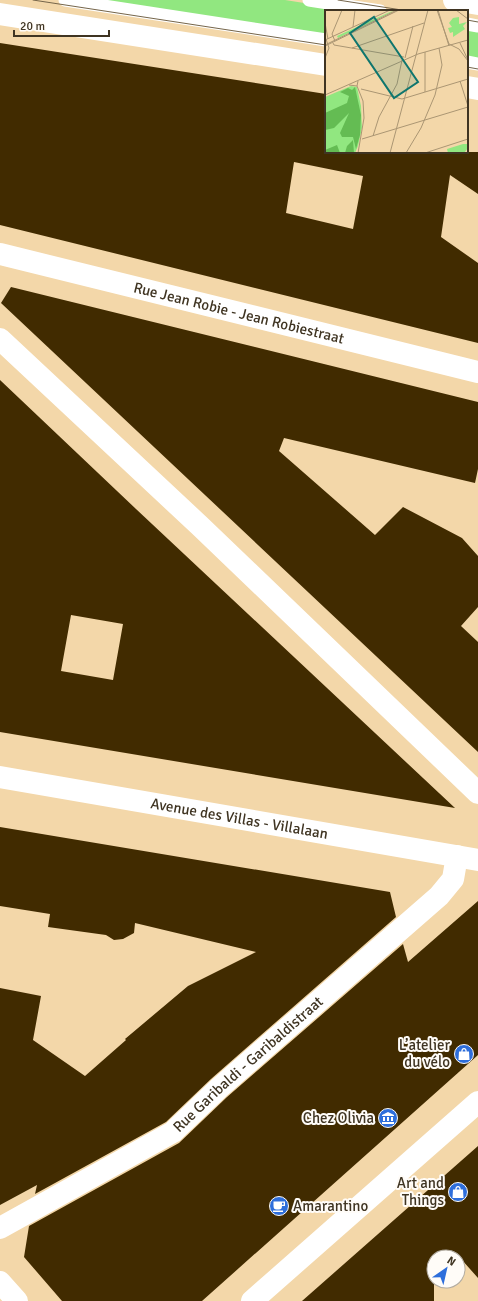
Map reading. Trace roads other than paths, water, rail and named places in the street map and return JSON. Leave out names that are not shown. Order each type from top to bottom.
[{"type":"street","points":[[454,0],[478,4]]},
{"type":"street","points":[[0,14],[325,65]]},
{"type":"street","points":[[468,87],[478,89]]},
{"type":"street","name":"Rue Jean Robie - Jean Robiestraat","points":[[0,254],[478,372]]},
{"type":"street","points":[[0,339],[200,526],[478,793]]},
{"type":"street","name":"Avenue des Villas - Villalaan","points":[[0,777],[478,860]]},
{"type":"street","name":"Rue Garibaldi - Garibaldistraat","points":[[0,1228],[173,1132],[220,1088],[439,896],[453,879],[457,856]]},
{"type":"street","points":[[252,1301],[478,1102]]},
{"type":"street","points":[[0,1282],[17,1301]]},
{"type":"lane","points":[[65,0],[325,40]]},
{"type":"lane","points":[[309,0],[374,10]]},
{"type":"lane","points":[[468,24],[478,26]]},
{"type":"lane","points":[[468,62],[478,64]]},
{"type":"tram line","points":[[33,0],[325,45]]},
{"type":"tram line","points":[[338,0],[402,10]]},
{"type":"tram line","points":[[468,20],[478,22]]},
{"type":"tram line","points":[[468,67],[478,69]]},
{"type":"place","name":"L’atelier du vélo","points":[[464,1054]]},
{"type":"place","name":"Chez Olivia","points":[[388,1118]]},
{"type":"place","name":"Art and Things","points":[[458,1192]]},
{"type":"place","name":"Amarantino","points":[[279,1206]]}]
